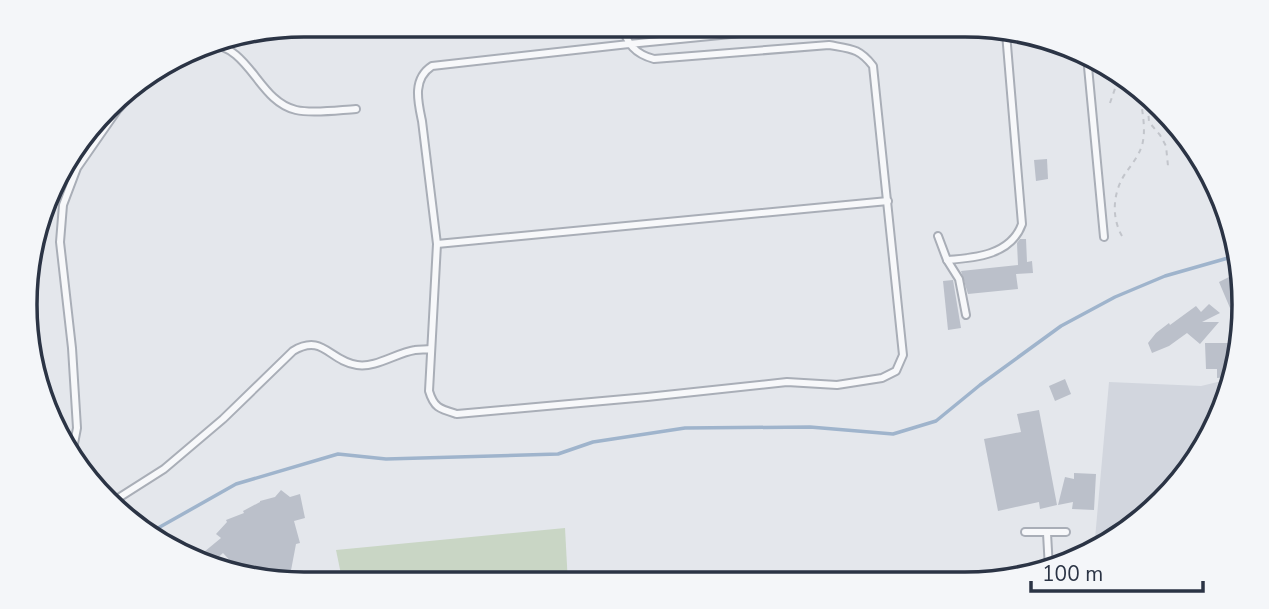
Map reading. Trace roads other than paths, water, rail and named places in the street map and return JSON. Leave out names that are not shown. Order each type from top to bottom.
[{"type":"lane","points":[[627,37],[629,44],[642,55],[654,59],[830,46],[863,54],[873,66],[903,355],[896,371],[882,378],[837,385],[788,382],[457,414],[442,410],[432,402],[429,391],[437,244],[418,103],[420,78],[432,66],[629,44],[697,37]]},
{"type":"lane","points":[[947,260],[972,258],[995,251],[1013,239],[1022,224],[1007,40]]},
{"type":"lane","points":[[226,49],[237,54],[281,104],[297,111],[356,109]]},
{"type":"lane","points":[[1088,67],[1104,237]]},
{"type":"lane","points":[[75,441],[77,428],[74,367],[60,242],[63,205],[77,168],[110,120]]},
{"type":"lane","points":[[437,244],[888,201]]},
{"type":"lane","points":[[938,236],[947,260],[959,279],[966,315]]},
{"type":"lane","points":[[119,498],[164,470],[223,419],[293,351],[303,345],[314,344],[358,365],[369,365],[414,350],[431,349]]},
{"type":"lane","points":[[1025,532],[1066,532]]},
{"type":"lane","points":[[1047,533],[1048,559]]},
{"type":"waterway","points":[[158,528],[236,484],[338,454],[386,459],[558,454],[593,442],[685,428],[810,427],[893,434],[936,421],[1061,326],[1115,297],[1165,276],[1228,258]]}]
